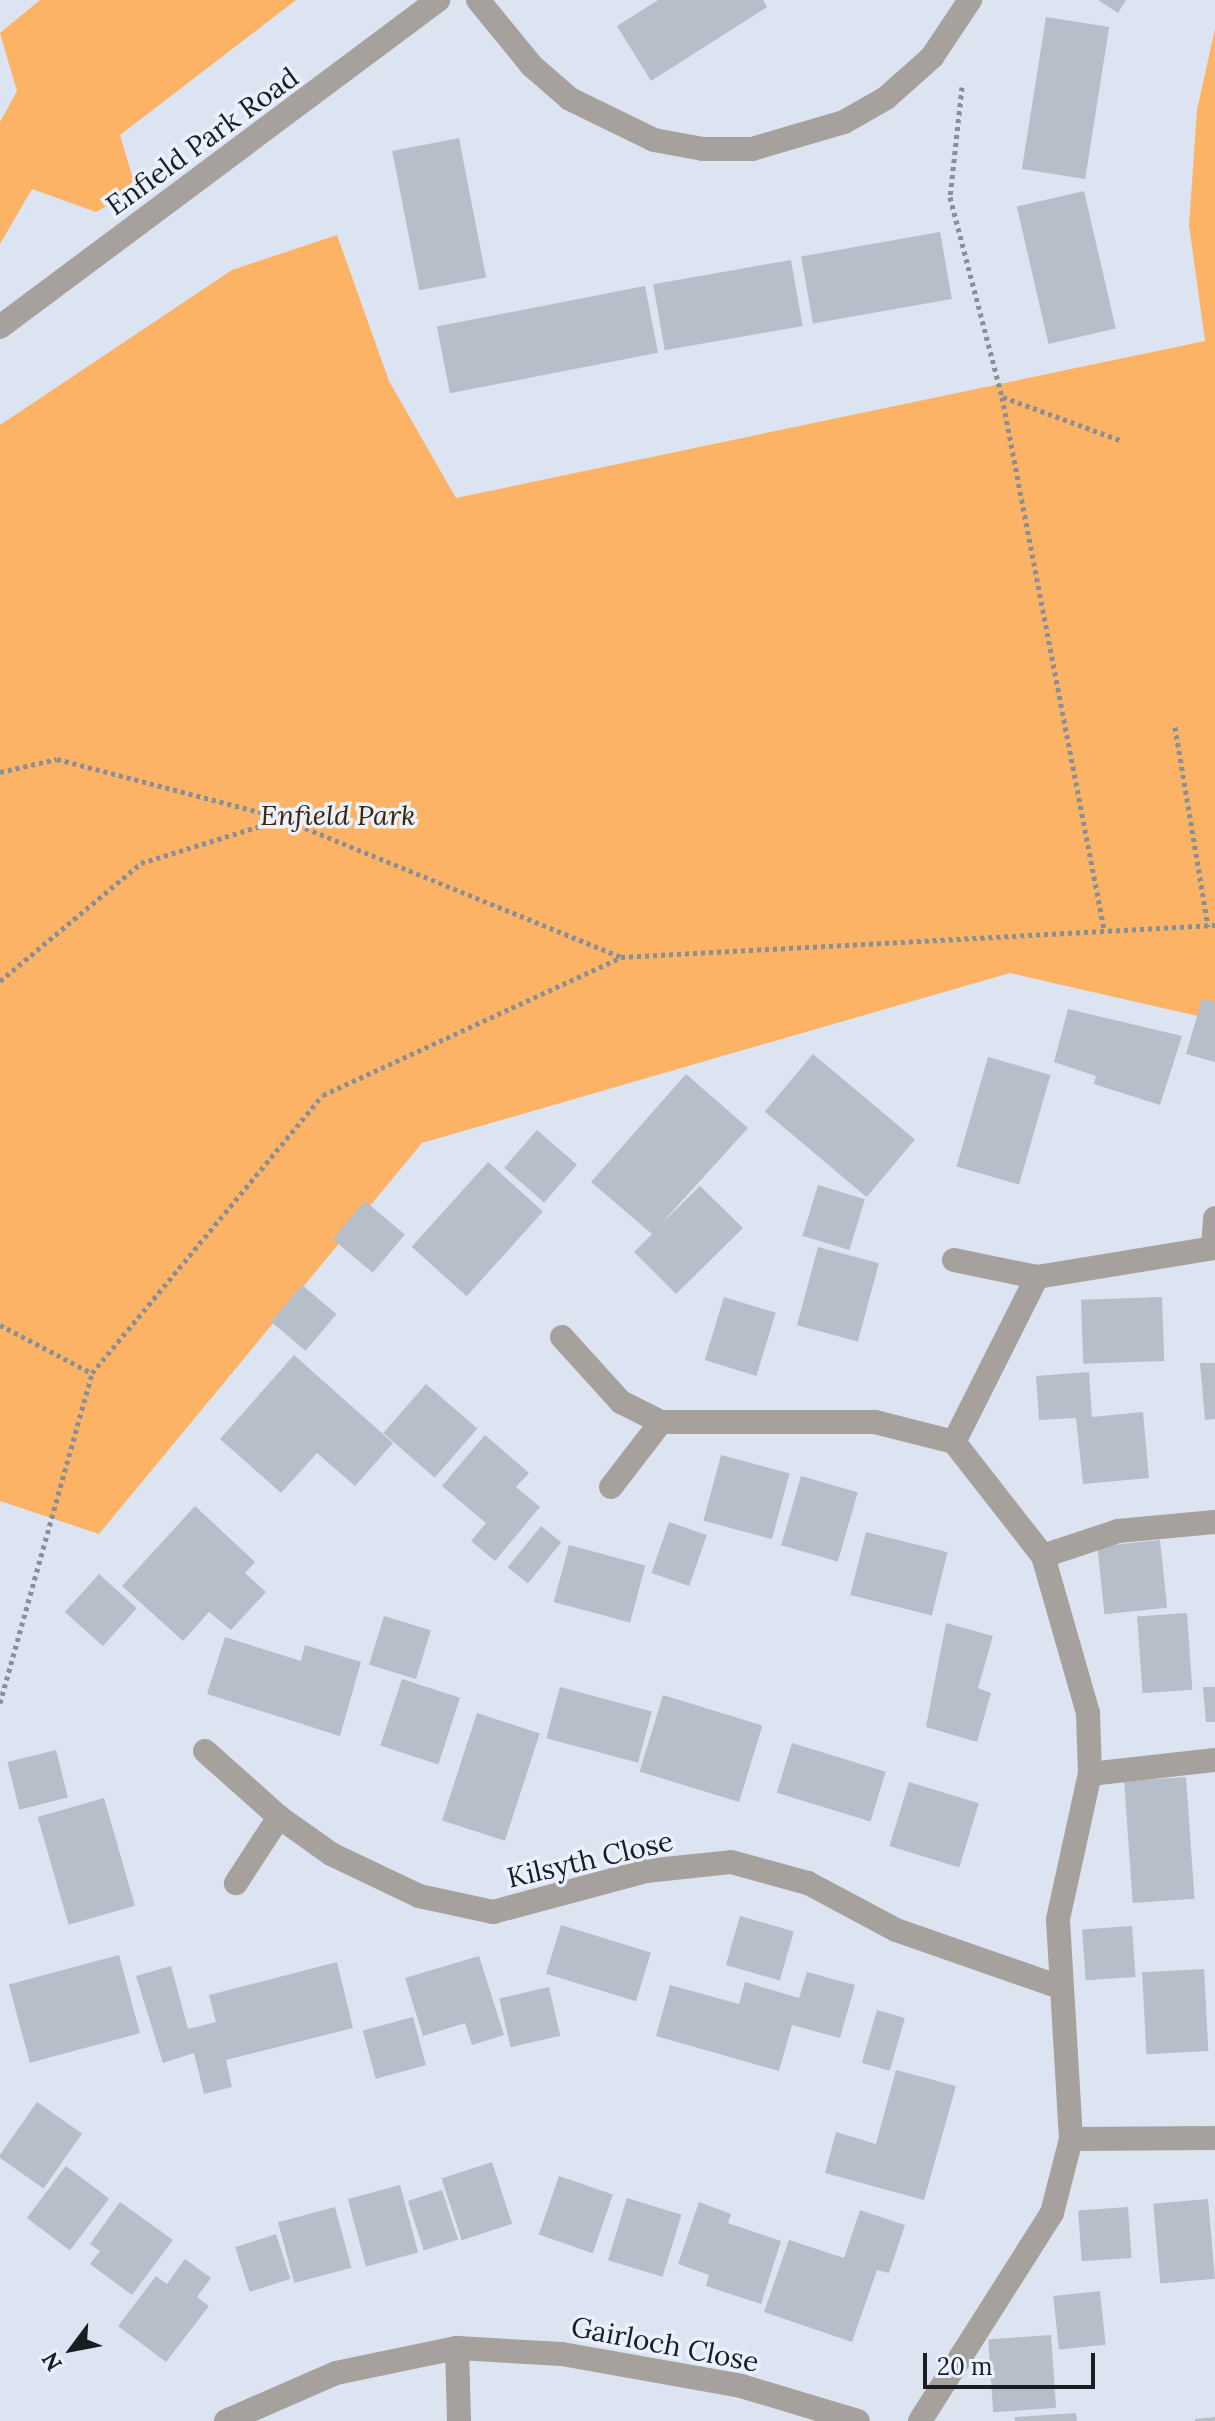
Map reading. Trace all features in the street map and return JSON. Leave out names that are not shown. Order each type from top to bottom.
[{"type":"street","name":"Enfield Park Road","points":[[0,327],[438,0]]},
{"type":"street","points":[[478,0],[532,66],[570,99],[654,140],[703,149],[800,139],[876,104],[932,57],[970,0]]},
{"type":"street","points":[[954,1260],[1037,1277],[1214,1248],[1215,1218]]},
{"type":"street","points":[[954,1442],[1037,1277]]},
{"type":"street","points":[[562,1337],[621,1402],[661,1422],[875,1422],[954,1442],[1043,1556],[1088,1713],[1090,1774],[1058,1919],[1057,1986],[1071,2063],[1071,2139],[1052,2213],[920,2421]]},
{"type":"street","points":[[611,1487],[661,1422]]},
{"type":"street","points":[[1043,1556],[1118,1531],[1215,1522]]},
{"type":"street","name":"Kilsyth Close","points":[[205,1751],[279,1817],[331,1854],[419,1896],[493,1912],[646,1871],[731,1862],[808,1883],[896,1930],[1057,1986]]},
{"type":"street","points":[[1090,1774],[1215,1760]]},
{"type":"street","points":[[236,1883],[279,1817]]},
{"type":"street","points":[[1071,2139],[1215,2138]]},
{"type":"street","points":[[457,2348],[459,2421]]},
{"type":"street","name":"Gairloch Close","points":[[226,2421],[336,2373],[457,2348],[562,2354],[711,2380],[858,2421]]},
{"type":"path","points":[[964,76],[950,197],[1002,397],[1104,929]]},
{"type":"path","points":[[1002,397],[1120,440]]},
{"type":"path","points":[[0,1703],[92,1373],[323,1095],[621,957],[1104,929],[1212,926],[1175,727]]},
{"type":"path","points":[[0,772],[57,759],[283,819],[621,957]]},
{"type":"path","points":[[0,981],[141,863],[283,819]]},
{"type":"path","points":[[0,1325],[92,1373]]},
{"type":"green space","points":[[40,0],[296,0],[120,135],[136,189],[96,212],[32,189],[0,244],[0,122],[17,91],[0,33]]},
{"type":"green space","name":"Enfield Park","points":[[1215,29],[1215,1020],[1010,973],[422,1143],[99,1534],[0,1501],[0,425],[232,270],[337,235],[389,381],[456,498],[1205,341],[1189,225],[1197,110]]},
{"type":"building","points":[[658,0],[763,0],[767,7],[651,81],[617,26]]},
{"type":"building","points":[[1098,0],[1126,0],[1118,13]]},
{"type":"building","points":[[1046,17],[1109,27],[1085,179],[1022,169]]},
{"type":"building","points":[[459,138],[486,277],[419,290],[392,151]]},
{"type":"building","points":[[1084,191],[1116,328],[1048,344],[1017,207]]},
{"type":"building","points":[[940,232],[952,299],[813,323],[801,256]]},
{"type":"building","points":[[791,260],[803,326],[665,350],[653,284]]},
{"type":"building","points":[[645,286],[658,353],[450,393],[437,326]]},
{"type":"building","points":[[1202,999],[1215,1002],[1215,1062],[1186,1054]]},
{"type":"building","points":[[1068,1009],[1182,1036],[1160,1105],[1094,1084],[1096,1076],[1054,1062]]},
{"type":"building","points":[[813,1054],[915,1139],[867,1197],[765,1111]]},
{"type":"building","points":[[988,1057],[1050,1075],[1019,1185],[957,1167]]},
{"type":"building","points":[[686,1074],[748,1128],[661,1224],[700,1186],[743,1228],[676,1294],[634,1252],[652,1234],[591,1182]]},
{"type":"building","points":[[537,1130],[577,1165],[544,1203],[504,1168]]},
{"type":"building","points":[[488,1162],[543,1212],[467,1296],[412,1247]]},
{"type":"building","points":[[818,1185],[865,1199],[849,1250],[803,1236]]},
{"type":"building","points":[[365,1201],[405,1234],[373,1273],[333,1239]]},
{"type":"building","points":[[818,1247],[879,1263],[858,1342],[797,1325]]},
{"type":"building","points":[[302,1285],[336,1314],[306,1351],[271,1322]]},
{"type":"building","points":[[724,1297],[776,1313],[756,1376],[705,1360]]},
{"type":"building","points":[[1162,1297],[1164,1361],[1083,1364],[1081,1300]]},
{"type":"building","points":[[294,1355],[393,1443],[355,1486],[317,1453],[281,1493],[220,1439]]},
{"type":"building","points":[[1200,1363],[1215,1363],[1215,1419],[1205,1420]]},
{"type":"building","points":[[1089,1372],[1092,1417],[1143,1412],[1149,1478],[1083,1484],[1076,1418],[1039,1420],[1036,1376]]},
{"type":"building","points":[[426,1384],[477,1429],[435,1478],[383,1433]]},
{"type":"building","points":[[485,1435],[529,1473],[516,1487],[540,1507],[495,1561],[471,1541],[486,1523],[442,1486]]},
{"type":"building","points":[[721,1455],[790,1473],[772,1539],[703,1521]]},
{"type":"building","points":[[801,1476],[858,1492],[838,1561],[781,1545]]},
{"type":"building","points":[[195,1506],[255,1562],[245,1573],[266,1592],[231,1630],[209,1612],[183,1641],[122,1586]]},
{"type":"building","points":[[669,1522],[707,1535],[689,1586],[651,1573]]},
{"type":"building","points":[[541,1526],[561,1542],[528,1584],[508,1567]]},
{"type":"building","points":[[866,1532],[948,1552],[932,1615],[850,1595]]},
{"type":"building","points":[[1160,1540],[1167,1608],[1104,1614],[1097,1547]]},
{"type":"building","points":[[569,1545],[645,1565],[630,1622],[554,1602]]},
{"type":"building","points":[[99,1574],[137,1608],[103,1646],[65,1612]]},
{"type":"building","points":[[1187,1613],[1192,1690],[1142,1693],[1137,1616]]},
{"type":"building","points":[[384,1616],[431,1630],[416,1679],[369,1665]]},
{"type":"building","points":[[946,1623],[993,1636],[978,1688],[991,1693],[977,1742],[926,1727]]},
{"type":"building","points":[[225,1637],[301,1661],[305,1645],[361,1662],[340,1736],[207,1694]]},
{"type":"building","points":[[402,1679],[460,1698],[438,1764],[380,1746]]},
{"type":"building","points":[[560,1687],[652,1712],[638,1763],[546,1738]]},
{"type":"building","points":[[1203,1687],[1215,1687],[1215,1722],[1206,1722]]},
{"type":"building","points":[[663,1695],[762,1725],[739,1802],[640,1772]]},
{"type":"building","points":[[477,1713],[540,1733],[505,1841],[442,1820]]},
{"type":"building","points":[[792,1743],[886,1772],[871,1821],[777,1793]]},
{"type":"building","points":[[56,1750],[68,1798],[19,1810],[7,1762]]},
{"type":"building","points":[[1186,1777],[1195,1899],[1133,1903],[1124,1781]]},
{"type":"building","points":[[909,1782],[979,1803],[959,1867],[889,1846]]},
{"type":"building","points":[[104,1798],[135,1906],[69,1925],[38,1817]]},
{"type":"building","points":[[740,1916],[794,1931],[780,1980],[726,1965]]},
{"type":"building","points":[[561,1925],[651,1952],[636,2001],[546,1974]]},
{"type":"building","points":[[1132,1926],[1136,1977],[1086,1980],[1082,1929]]},
{"type":"building","points":[[119,1955],[140,2033],[30,2063],[9,1985]]},
{"type":"building","points":[[479,1956],[504,2035],[472,2045],[465,2023],[423,2036],[405,1978]]},
{"type":"building","points":[[337,1962],[353,2028],[226,2060],[232,2087],[204,2094],[194,2053],[163,2063],[136,1976],[171,1966],[188,2029],[216,2022],[209,1995]]},
{"type":"building","points":[[1204,1969],[1208,2051],[1146,2054],[1142,1972]]},
{"type":"building","points":[[807,1972],[855,1985],[840,2038],[792,2025],[779,2071],[656,2036],[670,1985],[739,2004],[745,1982],[799,1998]]},
{"type":"building","points":[[549,1987],[560,2036],[511,2047],[499,1998]]},
{"type":"building","points":[[877,2010],[905,2018],[890,2071],[862,2063]]},
{"type":"building","points":[[413,2017],[426,2065],[376,2079],[363,2030]]},
{"type":"building","points":[[896,2070],[956,2086],[924,2200],[825,2173],[836,2132],[876,2144]]},
{"type":"building","points":[[37,2102],[82,2134],[44,2188],[0,2158]]},
{"type":"building","points":[[492,2162],[512,2224],[462,2240],[442,2178]]},
{"type":"building","points":[[66,2166],[109,2198],[70,2250],[27,2218]]},
{"type":"building","points":[[559,2176],[613,2195],[593,2253],[539,2235]]},
{"type":"building","points":[[400,2185],[418,2253],[366,2267],[348,2199]]},
{"type":"building","points":[[442,2190],[458,2239],[424,2251],[408,2201]]},
{"type":"building","points":[[627,2198],[682,2215],[663,2277],[608,2260]]},
{"type":"building","points":[[1208,2199],[1215,2279],[1160,2283],[1153,2204]]},
{"type":"building","points":[[120,2202],[173,2240],[132,2295],[90,2264],[100,2251],[90,2244]]},
{"type":"building","points":[[699,2202],[731,2214],[728,2223],[781,2241],[761,2304],[706,2286],[709,2275],[678,2264]]},
{"type":"building","points":[[335,2207],[351,2268],[294,2283],[278,2222]]},
{"type":"building","points":[[1128,2207],[1132,2258],[1082,2261],[1078,2210]]},
{"type":"building","points":[[860,2210],[905,2225],[889,2273],[877,2270],[852,2342],[764,2312],[789,2240],[844,2258]]},
{"type":"building","points":[[276,2234],[291,2279],[250,2292],[235,2247]]},
{"type":"building","points":[[185,2259],[211,2278],[197,2297],[209,2306],[166,2362],[118,2326],[156,2276],[167,2284]]},
{"type":"building","points":[[1100,2291],[1106,2345],[1059,2350],[1053,2296]]},
{"type":"building","points":[[1051,2335],[1056,2408],[993,2412],[988,2339]]},
{"type":"building","points":[[1076,2413],[1077,2421],[1015,2421],[1015,2417]]},
{"type":"building","points":[[1215,2417],[1215,2421],[1195,2421],[1195,2419]]}]
